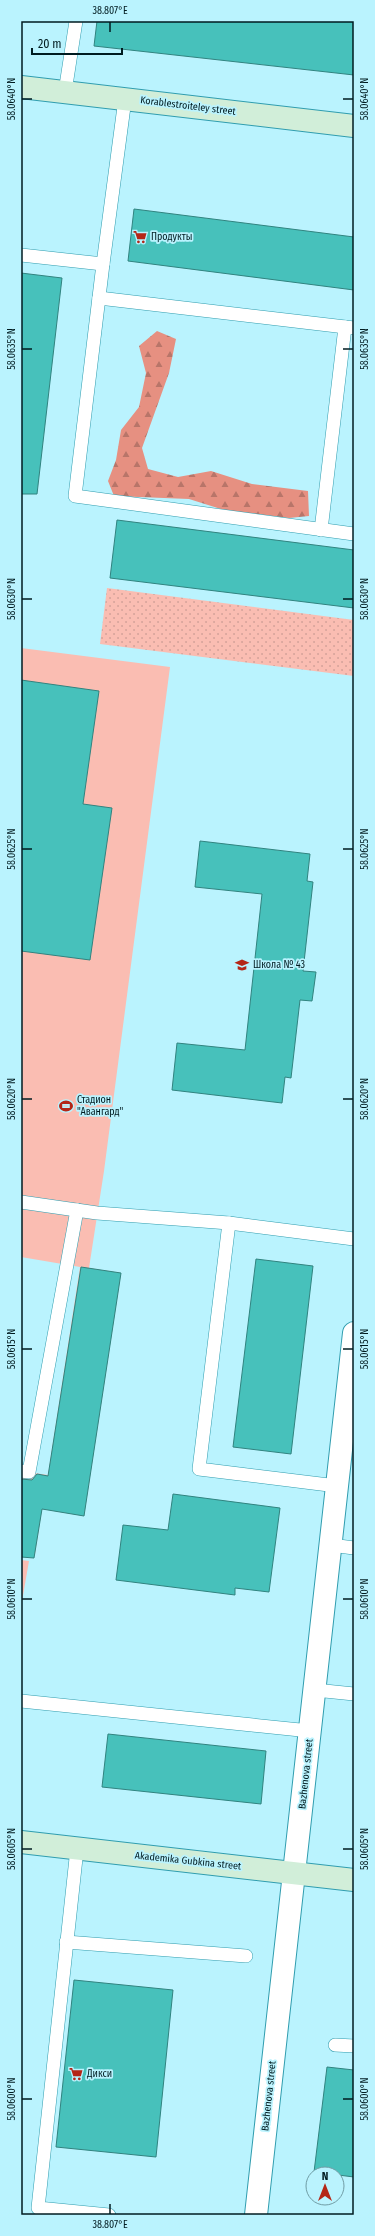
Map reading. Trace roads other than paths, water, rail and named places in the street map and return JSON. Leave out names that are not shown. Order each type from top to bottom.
[{"type":"street","name":"Korablestroiteley street","points":[[21,87],[354,126]]},
{"type":"street","name":"Bazhenova street","points":[[256,2215],[354,1334]]},
{"type":"street","name":"Akademika Gubkina street","points":[[21,1842],[354,1880]]},
{"type":"lane","points":[[65,92],[76,21]]},
{"type":"lane","points":[[125,99],[103,264],[75,496],[354,534]]},
{"type":"lane","points":[[21,255],[103,264]]},
{"type":"lane","points":[[99,298],[349,328],[321,530]]},
{"type":"lane","points":[[21,1202],[77,1210],[229,1223],[354,1239]]},
{"type":"lane","points":[[21,1471],[29,1472],[77,1210]]},
{"type":"lane","points":[[229,1223],[199,1470],[337,1486]]},
{"type":"lane","points":[[331,1546],[354,1548]]},
{"type":"lane","points":[[315,1690],[354,1694]]},
{"type":"lane","points":[[21,1701],[310,1730]]},
{"type":"lane","points":[[77,1849],[38,2208],[109,2215]]},
{"type":"lane","points":[[66,1942],[246,1956]]},
{"type":"lane","points":[[335,2045],[354,2046]]},
{"type":"place","name":"Продукты","points":[[140,237]]},
{"type":"place","name":"Школа № 43","points":[[242,965]]},
{"type":"place","name":"Стадион \"Авангард\"","points":[[66,1106]]},
{"type":"place","name":"Дикси","points":[[76,2074]]}]
